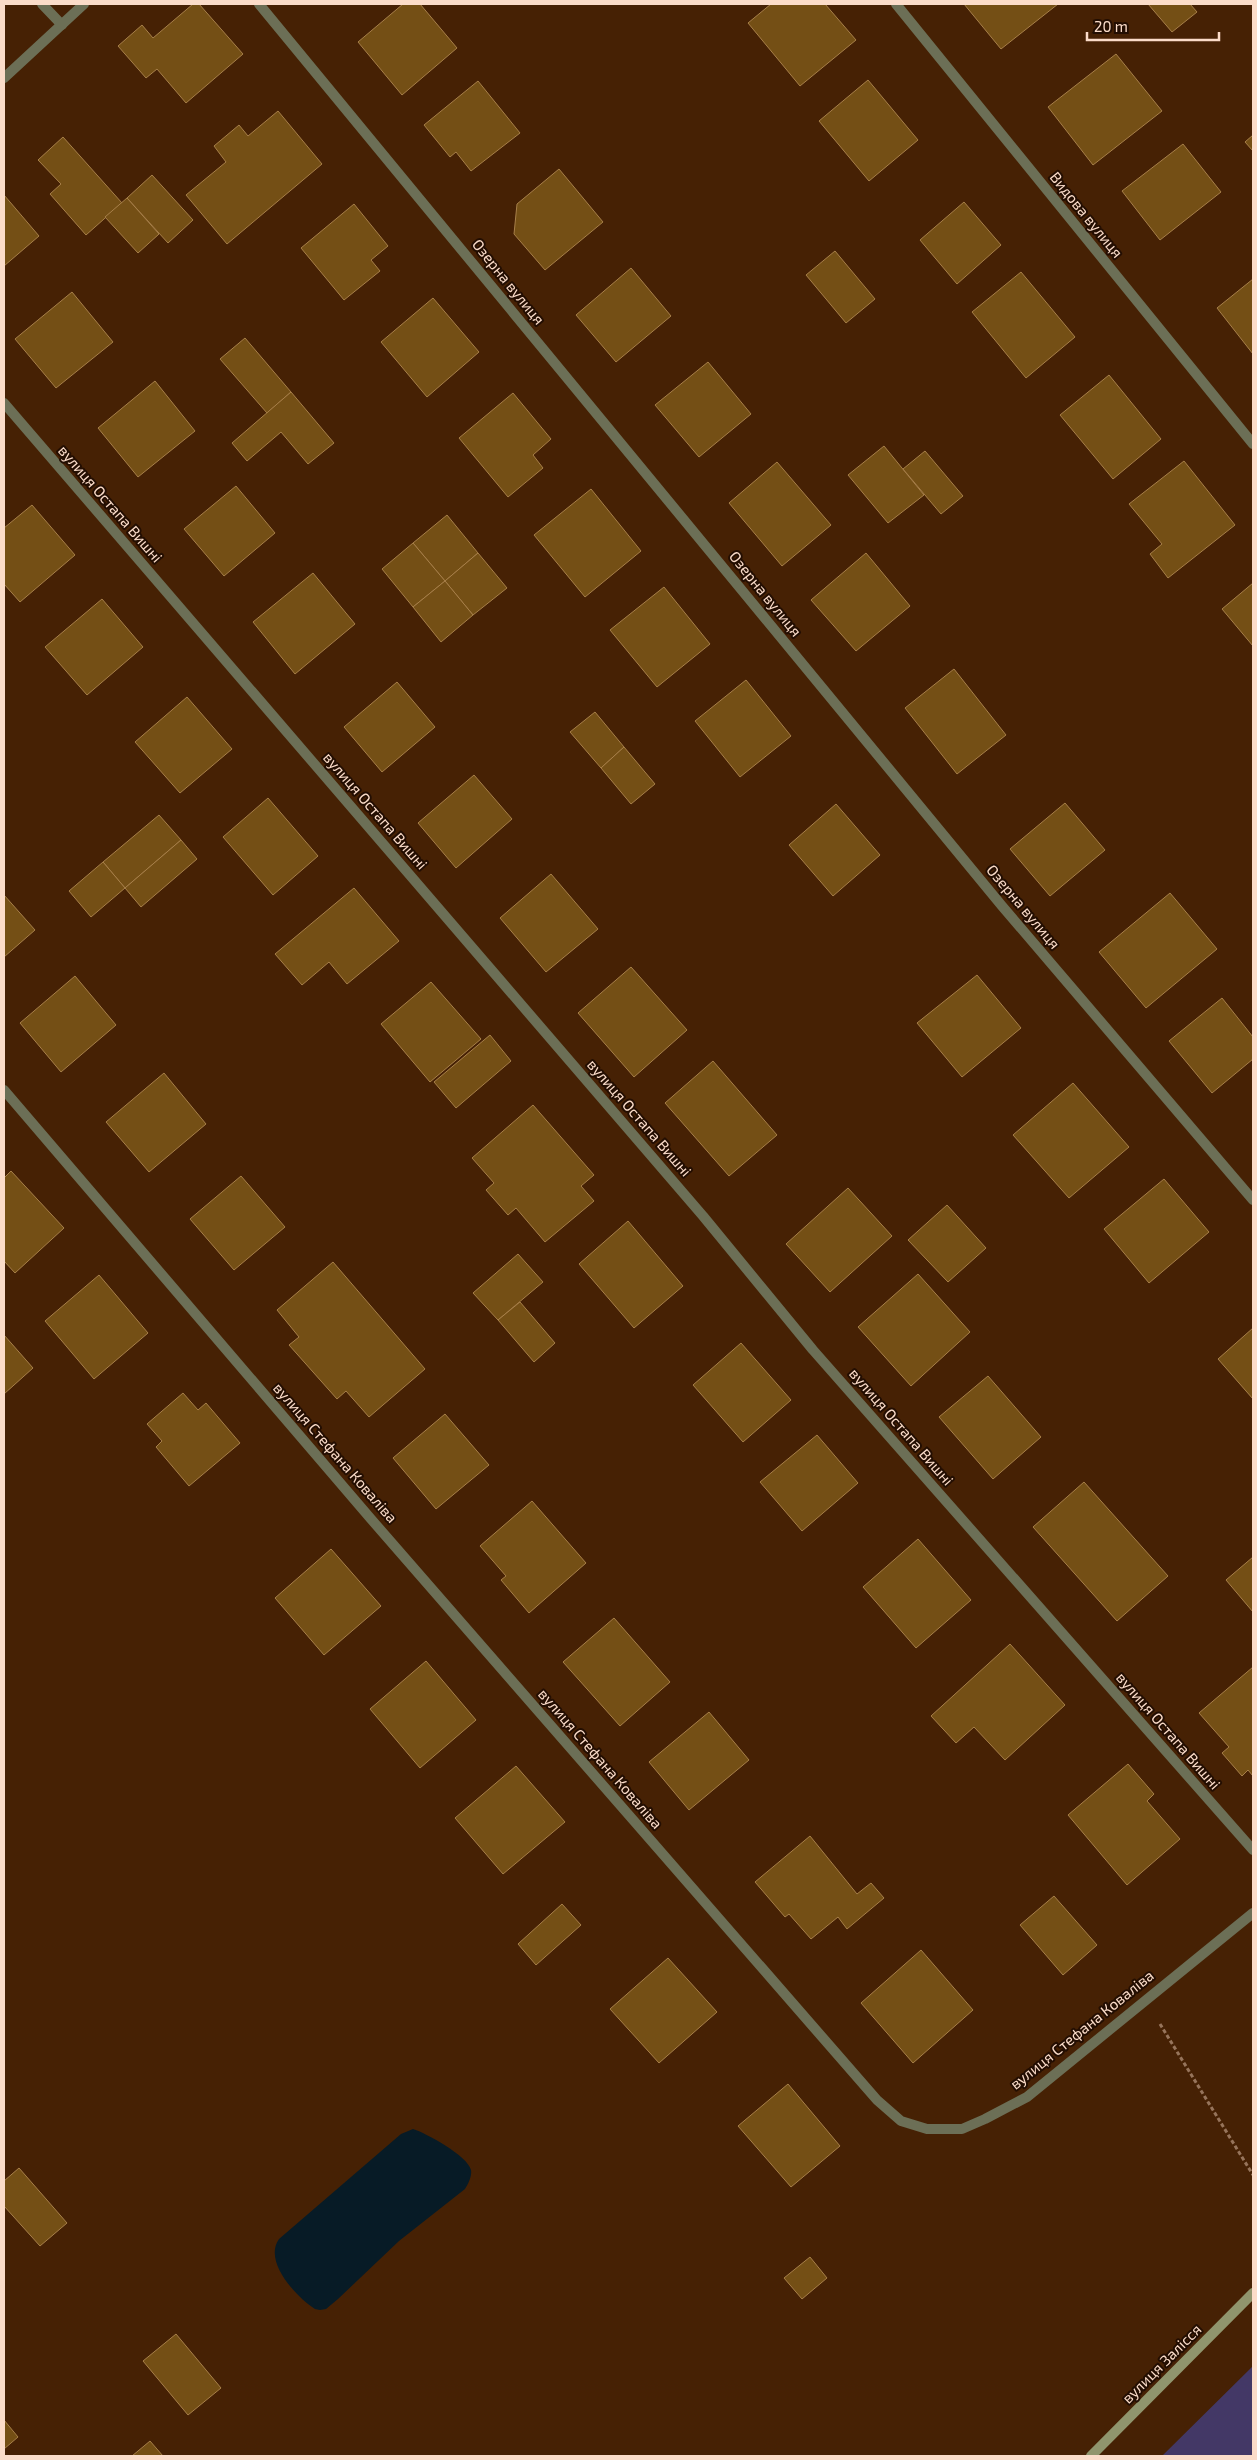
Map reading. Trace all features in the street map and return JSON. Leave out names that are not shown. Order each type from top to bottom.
[{"type":"main road","name":"вулиця Залісся","points":[[1091,2456],[1253,2293]]},
{"type":"street","points":[[42,4],[62,25]]},
{"type":"street","points":[[4,78],[84,4]]},
{"type":"street","name":"Озерна вулиця","points":[[259,4],[1002,906],[1253,1200]]},
{"type":"street","name":"Видова вулиця","points":[[896,4],[1253,444]]},
{"type":"street","name":"вулиця Остапа Вишні","points":[[4,403],[697,1208],[813,1350],[1253,1850]]},
{"type":"street","name":"вулиця Стефана Коваліва","points":[[4,1090],[371,1519],[877,2100],[901,2121],[927,2129],[962,2129],[985,2120],[1027,2097],[1253,1913]]},
{"type":"path","points":[[1145,2000],[1253,2175]]},
{"type":"shaded area","points":[[1253,2366],[1253,2456],[1162,2456]]},
{"type":"water","points":[[413,2129],[455,2152],[468,2164],[471,2173],[465,2189],[399,2241],[326,2309],[315,2309],[299,2296],[278,2268],[275,2248],[279,2239],[401,2134]]},
{"type":"building","points":[[193,4],[199,4],[243,54],[186,103],[157,69],[146,78],[118,46],[142,25],[153,38]]},
{"type":"building","points":[[403,4],[420,4],[457,48],[402,95],[358,42]]},
{"type":"building","points":[[771,4],[825,4],[856,40],[800,86],[748,23]]},
{"type":"building","points":[[964,4],[1058,4],[1001,49]]},
{"type":"building","points":[[1148,4],[1190,4],[1197,12],[1172,32]]},
{"type":"building","points":[[1116,54],[1162,111],[1093,165],[1048,107]]},
{"type":"building","points":[[868,80],[918,140],[869,181],[819,121]]},
{"type":"building","points":[[478,81],[520,133],[471,171],[456,152],[450,157],[424,125]]},
{"type":"building","points":[[278,111],[322,164],[227,244],[186,195],[226,162],[214,146],[239,125],[248,136]]},
{"type":"building","points":[[1253,135],[1253,151],[1245,142]]},
{"type":"building","points":[[63,137],[122,203],[86,235],[50,194],[61,184],[38,160]]},
{"type":"building","points":[[1183,144],[1221,192],[1160,240],[1122,191]]},
{"type":"building","points":[[559,169],[603,222],[545,270],[514,234],[517,204]]},
{"type":"building","points":[[152,175],[193,220],[168,243],[127,198]]},
{"type":"building","points":[[4,195],[39,236],[4,266]]},
{"type":"building","points":[[127,198],[159,234],[138,253],[105,217]]},
{"type":"building","points":[[964,202],[1001,245],[957,284],[920,240]]},
{"type":"building","points":[[354,204],[388,246],[371,260],[380,271],[344,300],[301,248]]},
{"type":"building","points":[[835,251],[875,299],[846,323],[806,275]]},
{"type":"building","points":[[631,268],[671,316],[616,362],[576,315]]},
{"type":"building","points":[[1021,272],[1075,337],[1026,378],[972,312]]},
{"type":"building","points":[[1253,279],[1253,354],[1217,308]]},
{"type":"building","points":[[72,292],[113,342],[56,388],[15,339]]},
{"type":"building","points":[[433,298],[479,352],[427,397],[381,342]]},
{"type":"building","points":[[245,338],[291,392],[267,413],[220,359]]},
{"type":"building","points":[[708,362],[751,414],[699,457],[655,405]]},
{"type":"building","points":[[1109,375],[1161,439],[1113,479],[1060,415]]},
{"type":"building","points":[[155,381],[195,431],[138,477],[98,428]]},
{"type":"building","points":[[291,392],[334,443],[308,464],[281,432],[247,461],[232,443]]},
{"type":"building","points":[[513,393],[551,439],[533,455],[543,468],[508,497],[459,438]]},
{"type":"building","points":[[884,446],[924,495],[888,523],[848,475]]},
{"type":"building","points":[[925,451],[963,496],[941,514],[903,469]]},
{"type":"building","points":[[1184,461],[1235,525],[1168,578],[1150,554],[1162,544],[1129,504]]},
{"type":"building","points":[[777,462],[831,525],[782,566],[729,503]]},
{"type":"building","points":[[236,486],[275,533],[224,576],[184,529]]},
{"type":"building","points":[[591,489],[641,551],[585,597],[534,535]]},
{"type":"building","points":[[32,505],[75,555],[20,602],[4,584],[4,528]]},
{"type":"building","points":[[447,515],[478,553],[445,581],[413,543]]},
{"type":"building","points":[[413,543],[445,581],[413,607],[382,569]]},
{"type":"building","points":[[478,553],[507,588],[473,615],[445,581]]},
{"type":"building","points":[[866,553],[910,606],[856,651],[811,600]]},
{"type":"building","points":[[313,573],[355,624],[295,674],[253,622]]},
{"type":"building","points":[[445,581],[473,615],[441,642],[413,607]]},
{"type":"building","points":[[1253,583],[1253,646],[1222,609]]},
{"type":"building","points":[[664,587],[710,644],[657,687],[610,630]]},
{"type":"building","points":[[102,599],[143,647],[87,695],[45,647]]},
{"type":"building","points":[[954,669],[1006,735],[957,774],[905,708]]},
{"type":"building","points":[[746,680],[791,736],[740,777],[695,721]]},
{"type":"building","points":[[397,682],[435,727],[382,772],[344,727]]},
{"type":"building","points":[[187,697],[232,749],[180,793],[135,742]]},
{"type":"building","points":[[595,712],[624,747],[601,768],[570,732]]},
{"type":"building","points":[[624,747],[655,784],[631,804],[601,768]]},
{"type":"building","points":[[474,775],[512,819],[456,868],[418,823]]},
{"type":"building","points":[[268,798],[318,856],[273,895],[223,837]]},
{"type":"building","points":[[1065,803],[1105,850],[1050,896],[1010,849]]},
{"type":"building","points":[[836,804],[880,855],[833,896],[789,845]]},
{"type":"building","points":[[159,815],[181,840],[125,888],[103,862]]},
{"type":"building","points":[[181,840],[197,859],[141,907],[125,888]]},
{"type":"building","points":[[103,862],[125,888],[91,917],[69,891]]},
{"type":"building","points":[[551,874],[598,929],[546,972],[500,918]]},
{"type":"building","points":[[354,888],[399,941],[347,984],[329,962],[302,985],[275,954]]},
{"type":"building","points":[[1170,893],[1217,949],[1146,1008],[1099,952]]},
{"type":"building","points":[[4,895],[35,930],[4,957]]},
{"type":"building","points":[[631,967],[687,1030],[634,1077],[578,1013]]},
{"type":"building","points":[[977,975],[1021,1028],[962,1077],[917,1023]]},
{"type":"building","points":[[75,976],[116,1025],[61,1072],[20,1023]]},
{"type":"building","points":[[431,982],[481,1039],[430,1082],[381,1024]]},
{"type":"building","points":[[1222,998],[1253,1037],[1253,1059],[1212,1093],[1169,1041]]},
{"type":"building","points":[[490,1035],[511,1061],[456,1108],[434,1082]]},
{"type":"building","points":[[713,1061],[777,1135],[729,1176],[665,1103]]},
{"type":"building","points":[[164,1073],[206,1124],[149,1172],[106,1122]]},
{"type":"building","points":[[1073,1083],[1129,1147],[1069,1198],[1013,1135]]},
{"type":"building","points":[[533,1105],[594,1175],[581,1186],[594,1201],[545,1242],[516,1208],[508,1215],[486,1190],[494,1183],[472,1158]]},
{"type":"building","points":[[11,1171],[64,1228],[15,1273],[4,1261],[4,1178]]},
{"type":"building","points":[[241,1176],[285,1227],[234,1270],[190,1219]]},
{"type":"building","points":[[1164,1179],[1209,1232],[1149,1283],[1104,1229]]},
{"type":"building","points":[[848,1188],[892,1236],[830,1292],[786,1244]]},
{"type":"building","points":[[947,1205],[986,1248],[948,1282],[908,1240]]},
{"type":"building","points":[[628,1221],[683,1286],[634,1328],[579,1264]]},
{"type":"building","points":[[518,1254],[543,1282],[498,1320],[473,1293]]},
{"type":"building","points":[[333,1262],[425,1369],[369,1417],[346,1391],[337,1399],[289,1345],[299,1337],[277,1310]]},
{"type":"building","points":[[918,1274],[970,1332],[911,1386],[858,1327]]},
{"type":"building","points":[[99,1275],[148,1333],[94,1379],[45,1321]]},
{"type":"building","points":[[520,1302],[555,1343],[534,1362],[498,1320]]},
{"type":"building","points":[[1253,1328],[1253,1399],[1218,1359]]},
{"type":"building","points":[[4,1335],[33,1368],[4,1394]]},
{"type":"building","points":[[741,1343],[791,1400],[743,1442],[693,1385]]},
{"type":"building","points":[[988,1376],[1041,1437],[993,1479],[939,1417]]},
{"type":"building","points":[[183,1393],[198,1410],[206,1403],[240,1443],[189,1486],[156,1447],[162,1441],[147,1424]]},
{"type":"building","points":[[445,1414],[489,1465],[436,1509],[393,1458]]},
{"type":"building","points":[[817,1435],[858,1483],[802,1531],[760,1482]]},
{"type":"building","points":[[1084,1482],[1168,1576],[1117,1621],[1033,1527]]},
{"type":"building","points":[[532,1501],[586,1563],[529,1613],[501,1580],[506,1576],[480,1546]]},
{"type":"building","points":[[918,1539],[971,1600],[916,1648],[863,1587]]},
{"type":"building","points":[[331,1549],[381,1606],[324,1655],[275,1598]]},
{"type":"building","points":[[1253,1557],[1253,1612],[1226,1580]]},
{"type":"building","points":[[614,1618],[670,1682],[620,1726],[563,1662]]},
{"type":"building","points":[[1010,1644],[1065,1705],[1005,1760],[974,1727],[956,1743],[931,1716]]},
{"type":"building","points":[[426,1661],[476,1720],[420,1768],[370,1709]]},
{"type":"building","points":[[1253,1667],[1253,1776],[1248,1770],[1242,1776],[1222,1753],[1229,1747],[1199,1713]]},
{"type":"building","points":[[709,1712],[749,1760],[689,1810],[649,1762]]},
{"type":"building","points":[[1128,1764],[1154,1794],[1147,1801],[1180,1839],[1127,1885],[1068,1815]]},
{"type":"building","points":[[516,1766],[565,1822],[503,1874],[455,1818]]},
{"type":"building","points":[[810,1836],[857,1894],[871,1883],[884,1898],[847,1929],[838,1917],[811,1939],[789,1914],[785,1917],[755,1882]]},
{"type":"building","points":[[1054,1896],[1097,1945],[1063,1975],[1020,1925]]},
{"type":"building","points":[[562,1904],[581,1925],[536,1965],[518,1944]]},
{"type":"building","points":[[921,1950],[973,2010],[913,2063],[861,2003]]},
{"type":"building","points":[[668,1958],[717,2012],[659,2063],[610,2009]]},
{"type":"building","points":[[788,2084],[840,2146],[791,2187],[738,2126]]},
{"type":"building","points":[[19,2168],[67,2223],[40,2246],[4,2206],[4,2181]]},
{"type":"building","points":[[810,2257],[827,2278],[802,2299],[784,2278]]},
{"type":"building","points":[[176,2334],[221,2388],[188,2415],[143,2361]]},
{"type":"building","points":[[4,2420],[18,2437],[4,2449]]},
{"type":"building","points":[[150,2441],[163,2456],[132,2456]]}]
